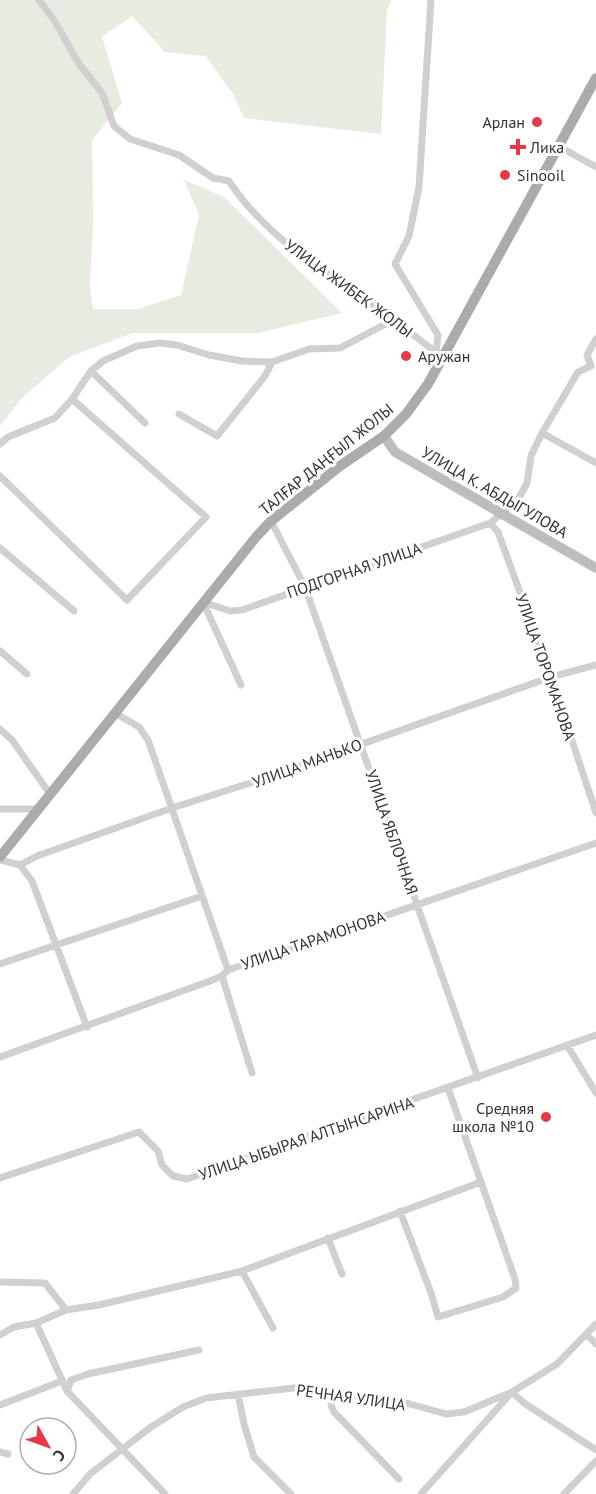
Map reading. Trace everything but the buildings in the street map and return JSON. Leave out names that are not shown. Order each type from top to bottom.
[{"type":"main road","name":"ТАЛҒАР ДАҢҒЫЛ ЖОЛЫ","points":[[0,858],[203,602],[271,521],[340,466],[384,436],[416,402],[438,355],[596,78]]},
{"type":"street","name":"УЛИЦА ЖИБЕК ЖОЛЫ","points":[[39,0],[54,20],[79,64],[102,93],[114,126],[121,133],[130,139],[179,155],[213,178],[229,181],[258,218],[282,238],[337,282],[393,320],[438,355]]},
{"type":"street","points":[[431,0],[419,187],[409,236],[395,264],[438,335],[438,355]]},
{"type":"street","points":[[558,146],[596,167]]},
{"type":"street","points":[[0,444],[9,437],[55,418],[72,399],[91,371],[103,361],[137,346],[160,343],[177,345],[220,357],[272,362],[309,349],[340,348],[393,320]]},
{"type":"street","points":[[593,368],[587,355],[596,339]]},
{"type":"street","points":[[179,414],[217,436],[265,376],[272,362]]},
{"type":"street","name":"ПОДГОРНАЯ УЛИЦА","points":[[203,602],[236,611],[490,523],[516,502],[527,483],[531,456],[578,372],[593,368]]},
{"type":"street","points":[[91,371],[145,423]]},
{"type":"street","points":[[0,477],[127,600],[206,516],[72,399]]},
{"type":"street","points":[[542,433],[596,463]]},
{"type":"street","name":"УЛИЦА К. АБДЫГУЛОВА","points":[[384,436],[395,452],[596,568]]},
{"type":"street","name":"УЛИЦА ЯБЛОЧНАЯ","points":[[271,521],[305,587],[362,743],[478,1078]]},
{"type":"street","name":"УЛИЦА ТОРОМАНОВА","points":[[490,523],[498,532],[551,677],[596,813]]},
{"type":"street","points":[[0,548],[74,611]]},
{"type":"street","points":[[203,602],[241,686]]},
{"type":"street","points":[[0,651],[27,674]]},
{"type":"street","name":"УЛИЦА МАНЬКО","points":[[21,865],[37,856],[172,808],[269,777],[551,677],[596,665]]},
{"type":"street","points":[[114,713],[133,722],[144,732],[202,896],[252,1073]]},
{"type":"street","points":[[0,729],[12,740],[50,794]]},
{"type":"street","points":[[0,809],[38,809]]},
{"type":"street","name":"УЛИЦА ТАРАМОНОВА","points":[[0,1057],[87,1027],[225,973],[417,904],[596,843]]},
{"type":"street","points":[[0,858],[21,865],[38,891],[87,1027]]},
{"type":"street","points":[[0,964],[202,896]]},
{"type":"street","name":"УЛИЦА ЫБЫРАЯ АЛТЫНСАРИНА","points":[[0,1178],[139,1132],[158,1151],[162,1165],[173,1176],[187,1179],[596,1035]]},
{"type":"street","points":[[567,1045],[596,1093]]},
{"type":"street","points":[[400,1211],[438,1317],[503,1298],[516,1288],[515,1279],[448,1088]]},
{"type":"street","points":[[0,1335],[14,1327],[36,1323],[66,1310],[99,1305],[242,1271],[481,1182]]},
{"type":"street","points":[[328,1238],[342,1274]]},
{"type":"street","points":[[242,1271],[273,1328]]},
{"type":"street","points":[[0,1282],[45,1283],[66,1310]]},
{"type":"street","points":[[36,1323],[67,1392],[165,1494]]},
{"type":"street","name":"РЕЧНАЯ УЛИЦА","points":[[73,1494],[90,1474],[151,1427],[183,1407],[206,1398],[303,1387],[410,1404],[446,1414],[464,1412],[512,1392],[557,1364],[596,1324]]},
{"type":"street","points":[[586,1335],[596,1344]]},
{"type":"street","points":[[67,1392],[71,1380],[88,1374],[199,1350]]},
{"type":"street","points":[[0,1405],[62,1381]]},
{"type":"street","points":[[334,1392],[331,1405],[334,1412],[399,1479]]},
{"type":"street","points":[[423,1493],[512,1392],[524,1403],[596,1450]]},
{"type":"street","points":[[238,1394],[254,1456],[291,1494]]},
{"type":"street","points":[[564,1494],[596,1461]]},
{"type":"shaded area","points":[[0,0],[391,0],[387,10],[381,134],[244,118],[233,94],[206,56],[165,52],[132,16],[102,37],[122,103],[92,140],[93,219],[90,288],[93,309],[138,309],[181,295],[199,215],[184,180],[224,197],[342,313],[258,333],[133,333],[69,357],[22,398],[0,426]]},
{"type":"place","name":"Арлан","points":[[537,122]]},
{"type":"place","name":"Лика","points":[[518,147]]},
{"type":"place","name":"Sinooil","points":[[505,175]]},
{"type":"place","name":"Аружан","points":[[406,356]]},
{"type":"place","name":"Средняя школа №10","points":[[546,1117]]}]
